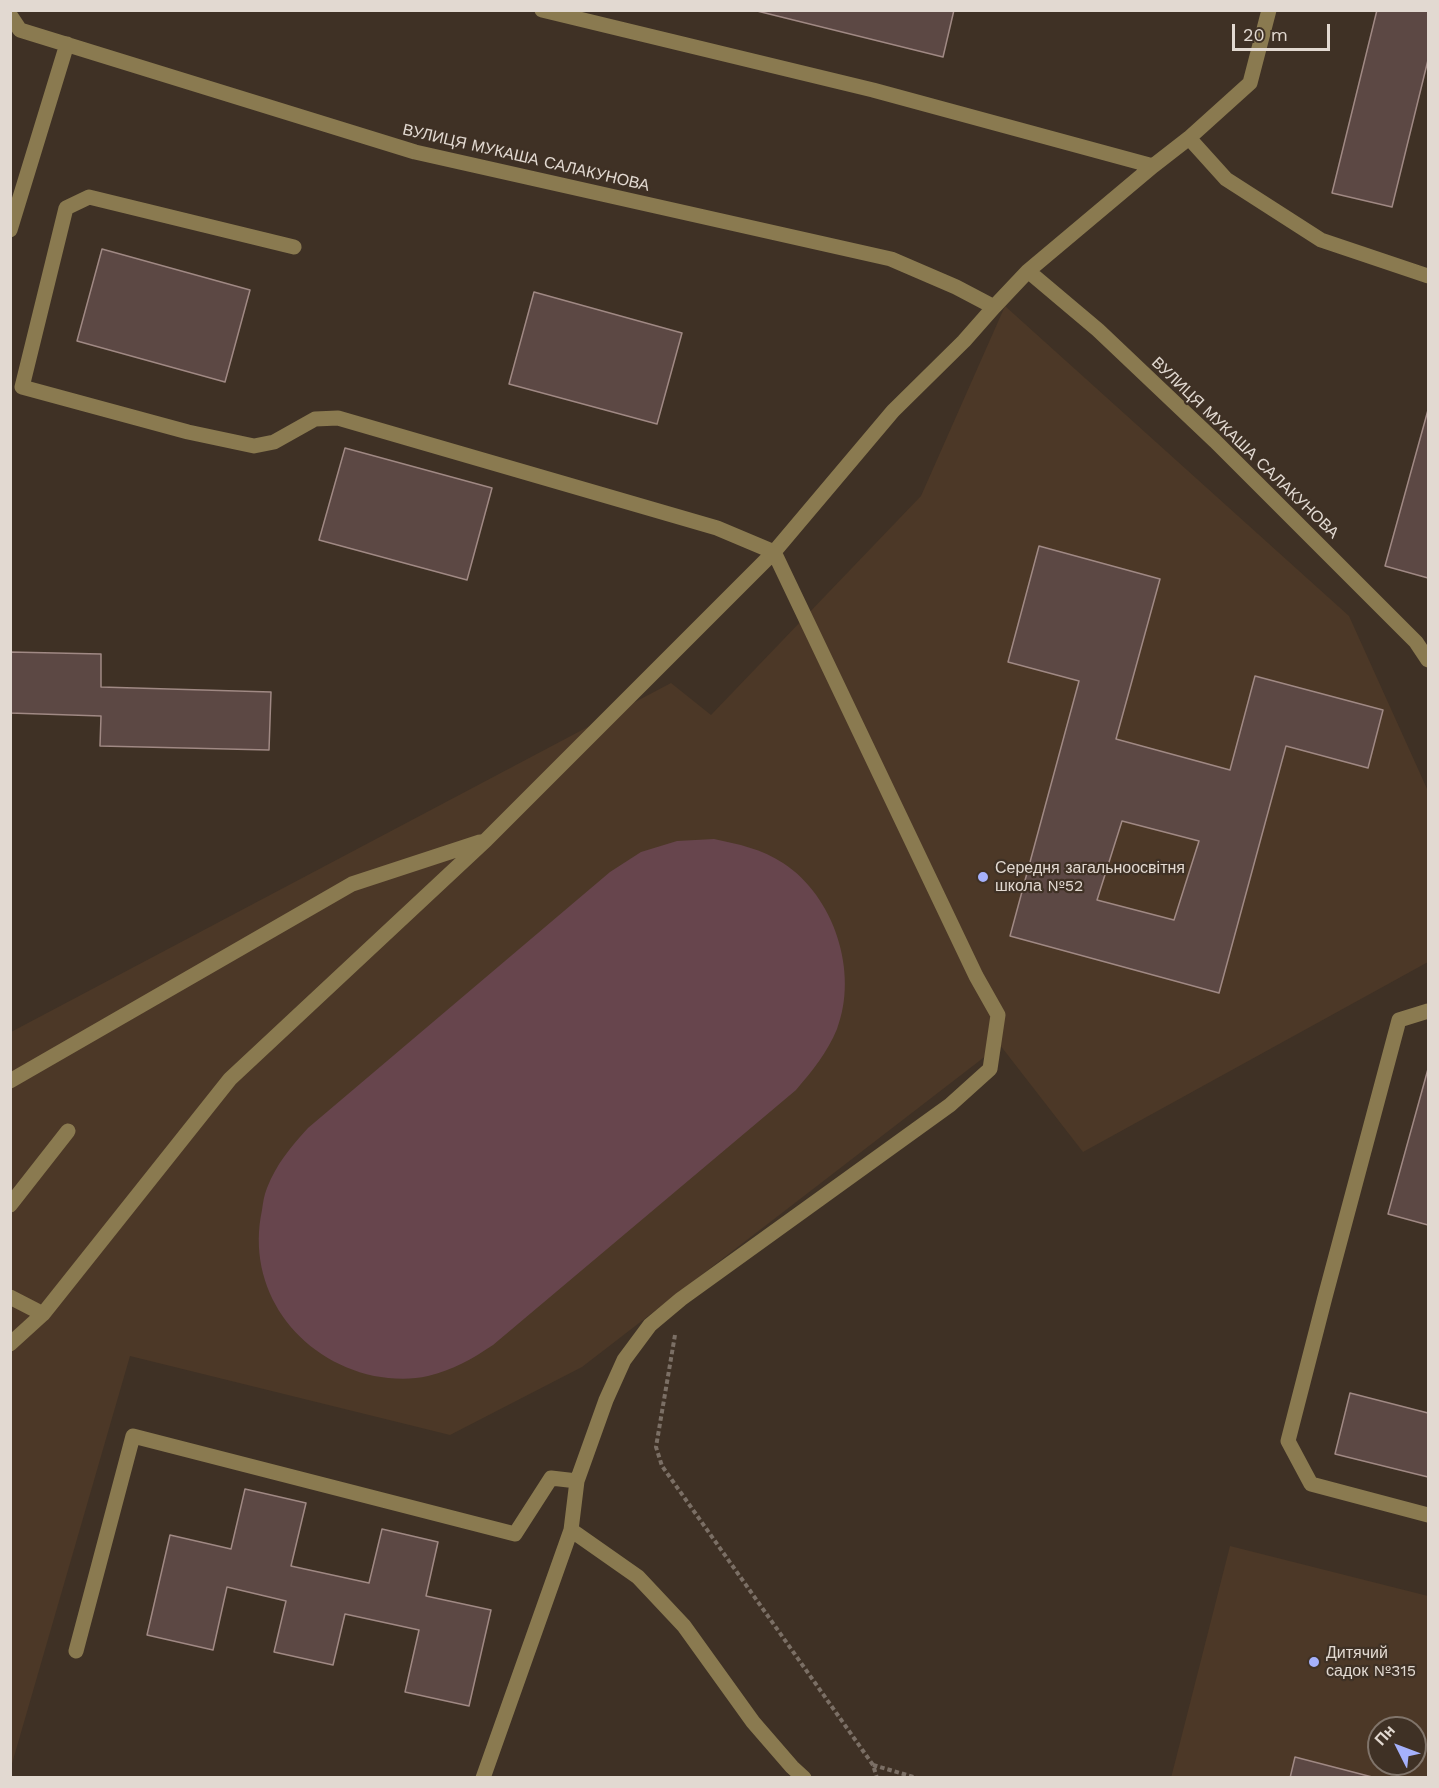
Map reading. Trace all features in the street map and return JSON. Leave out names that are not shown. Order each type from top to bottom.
[{"type":"street","points":[[542,10],[873,90],[1153,166]]},
{"type":"street","points":[[10,1344],[43,1314],[230,1079],[486,840],[774,552],[893,411],[964,341],[1028,271],[1189,138],[1250,83],[1269,10]]},
{"type":"street","name":"ВУЛИЦЯ МУКАША САЛАКУНОВА","points":[[10,15],[20,30],[415,152],[891,260],[956,287],[994,307]]},
{"type":"street","points":[[10,230],[67,44]]},
{"type":"street","points":[[1189,138],[1226,179],[1321,240],[1428,276]]},
{"type":"street","points":[[294,247],[89,197],[66,208],[16,385],[188,432],[254,446],[274,442],[315,419],[338,418],[717,528],[774,552],[976,976],[998,1015],[990,1069],[950,1105],[681,1299],[650,1326],[624,1360],[606,1400],[577,1481],[571,1530],[483,1778]]},
{"type":"street","name":"ВУЛИЦЯ МУКАША САЛАКУНОВА","points":[[1028,271],[1098,330],[1215,441],[1416,642],[1428,660]]},
{"type":"street","points":[[10,1081],[352,884],[486,840]]},
{"type":"street","points":[[1428,1011],[1399,1020],[1288,1441],[1311,1484],[1428,1515]]},
{"type":"street","points":[[10,1205],[68,1131]]},
{"type":"street","points":[[10,1297],[43,1314]]},
{"type":"street","points":[[76,1651],[133,1436],[515,1534],[551,1478],[577,1481]]},
{"type":"street","points":[[571,1530],[638,1577],[684,1626],[753,1722],[804,1778]]},
{"type":"path","points":[[681,1299],[656,1447],[662,1466],[873,1765],[877,1778]]},
{"type":"path","points":[[873,1765],[916,1778]]},
{"type":"shaded area","name":"Середня загальноосвітня школа №52","points":[[1005,306],[1349,616],[1428,791],[1428,962],[1083,1152],[1000,1045],[582,1367],[450,1435],[130,1356],[11,1767],[11,1032],[671,683],[711,715],[921,496]]},
{"type":"shaded area","points":[[714,839],[741,845],[775,858],[801,877],[816,895],[828,915],[837,937],[843,960],[845,984],[843,1007],[837,1029],[824,1054],[796,1090],[493,1345],[454,1367],[421,1377],[401,1379],[374,1376],[346,1367],[322,1354],[300,1337],[283,1316],[270,1293],[262,1267],[259,1239],[264,1196],[275,1171],[290,1149],[308,1128],[610,872],[641,852],[677,841]]},
{"type":"shaded area","name":"Дитячий садок №315","points":[[1230,1546],[1428,1596],[1428,1777],[1171,1778]]},
{"type":"building","points":[[753,10],[954,10],[943,57]]},
{"type":"building","points":[[1377,10],[1428,10],[1428,60],[1392,207],[1332,193]]},
{"type":"building","points":[[102,249],[250,290],[225,382],[77,341]]},
{"type":"building","points":[[534,292],[682,333],[657,424],[509,384]]},
{"type":"building","points":[[1428,410],[1428,578],[1385,566]]},
{"type":"building","points":[[345,448],[492,488],[467,580],[319,540]]},
{"type":"building","points":[[1039,546],[1160,579],[1116,739],[1230,770],[1255,676],[1383,710],[1368,768],[1286,746],[1219,993],[1010,936],[1079,681],[1008,662]],"holes":[[[1122,821],[1199,841],[1174,920],[1097,900]]]},
{"type":"building","points":[[10,652],[101,654],[101,687],[271,692],[269,750],[100,746],[101,716],[10,713]]},
{"type":"building","points":[[1428,1069],[1428,1225],[1388,1214]]},
{"type":"building","points":[[1350,1393],[1428,1413],[1428,1477],[1335,1454]]},
{"type":"building","points":[[245,1489],[306,1503],[291,1566],[369,1583],[382,1529],[438,1542],[426,1596],[491,1610],[469,1706],[405,1692],[419,1630],[345,1614],[333,1665],[274,1652],[286,1601],[227,1587],[213,1650],[147,1635],[170,1535],[231,1549]]},
{"type":"building","points":[[1295,1757],[1376,1778],[1290,1778]]},
{"type":"place","name":"Середня загальноосвітня школа №52","points":[[983,877]]},
{"type":"place","name":"Дитячий садок №315","points":[[1314,1662]]}]
